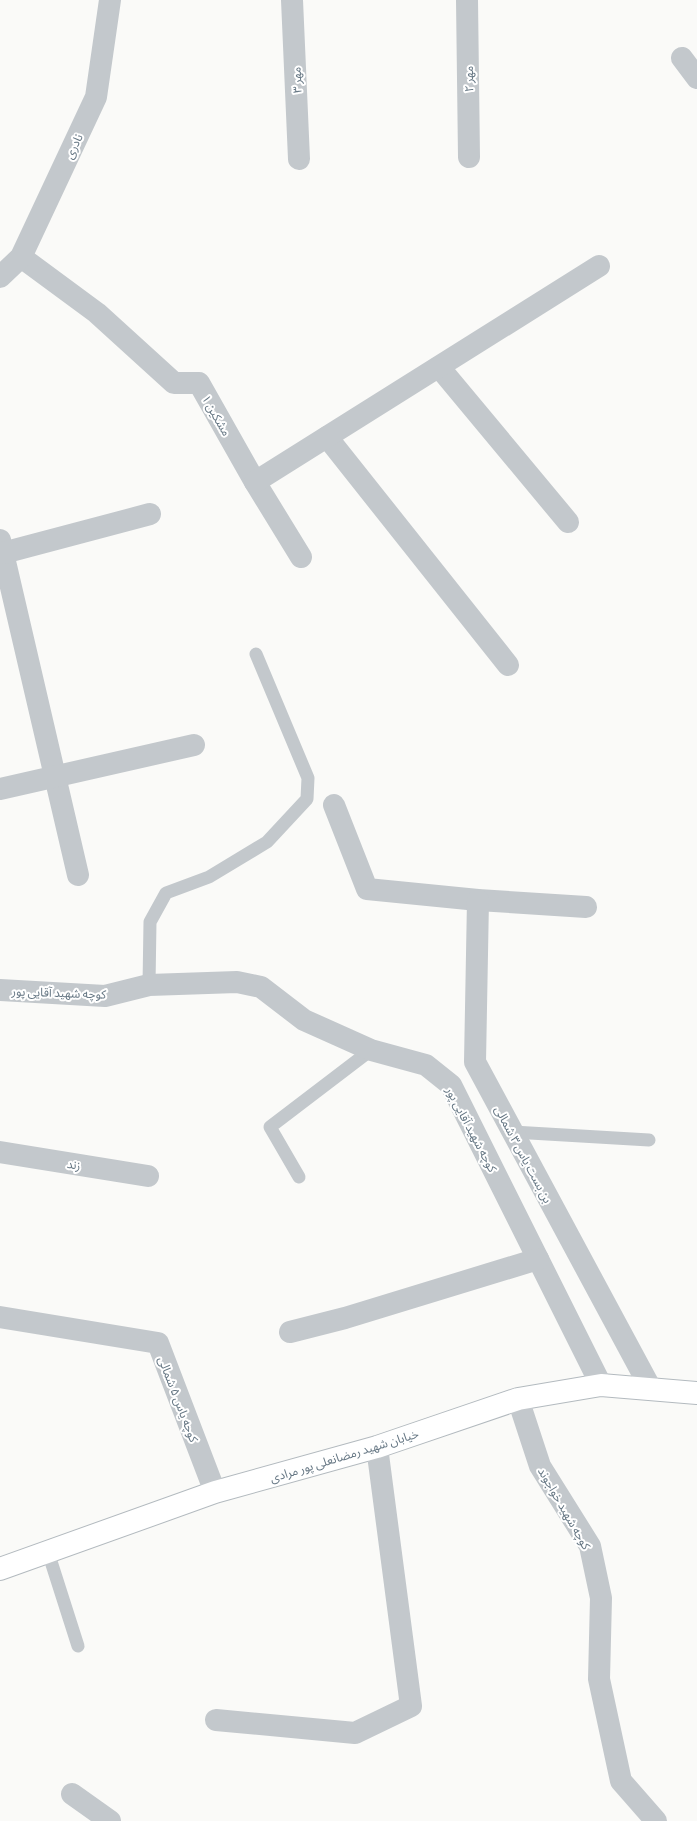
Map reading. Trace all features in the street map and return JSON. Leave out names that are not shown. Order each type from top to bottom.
[{"type":"street","name":"نادری","points":[[0,277],[21,257],[96,97],[110,0]]},
{"type":"street","name":"مهر ۳","points":[[292,0],[299,159]]},
{"type":"street","name":"مهر ۲","points":[[467,0],[469,157]]},
{"type":"street","points":[[682,58],[697,78]]},
{"type":"street","name":"مشکین ۱","points":[[21,257],[97,313],[174,383],[199,383],[255,482],[301,557]]},
{"type":"street","points":[[255,482],[599,266]]},
{"type":"street","points":[[439,367],[568,522]]},
{"type":"street","points":[[327,437],[508,665]]},
{"type":"street","points":[[78,875],[54,777],[2,546],[150,514]]},
{"type":"street","points":[[0,789],[194,745]]},
{"type":"street","points":[[334,805],[367,889],[478,900],[586,906]]},
{"type":"street","name":"بن بست یاس ۳ شمالی","points":[[478,900],[475,1062],[651,1389]]},
{"type":"street","name":"کوچه شهید آقایی پور","points":[[0,990],[105,996],[149,985],[236,982],[261,987],[304,1020],[371,1050],[426,1066],[451,1085],[601,1385]]},
{"type":"street","name":"زند","points":[[0,1152],[148,1176]]},
{"type":"street","points":[[290,1332],[345,1318],[538,1258]]},
{"type":"street","name":"کوچه یاس ۵ شمالی","points":[[0,1317],[158,1344],[215,1492]]},
{"type":"street","name":"خیابان شهید رمضانعلی پور مرادی","points":[[0,1569],[215,1492],[378,1447],[518,1399],[601,1385],[697,1393]]},
{"type":"street","name":"کوچه شهید خواجوند","points":[[518,1399],[540,1466],[590,1546],[601,1598],[600,1679],[621,1781],[656,1821]]},
{"type":"street","points":[[216,1720],[355,1733],[411,1706],[378,1447]]},
{"type":"street","points":[[72,1794],[110,1821]]},
{"type":"lane","points":[[149,985],[150,922],[166,893],[209,876],[267,842],[307,799],[308,778],[256,654]]},
{"type":"lane","points":[[299,1177],[270,1127],[371,1050]]},
{"type":"lane","points":[[513,1132],[649,1140]]},
{"type":"lane","points":[[48,1552],[78,1646]]}]
